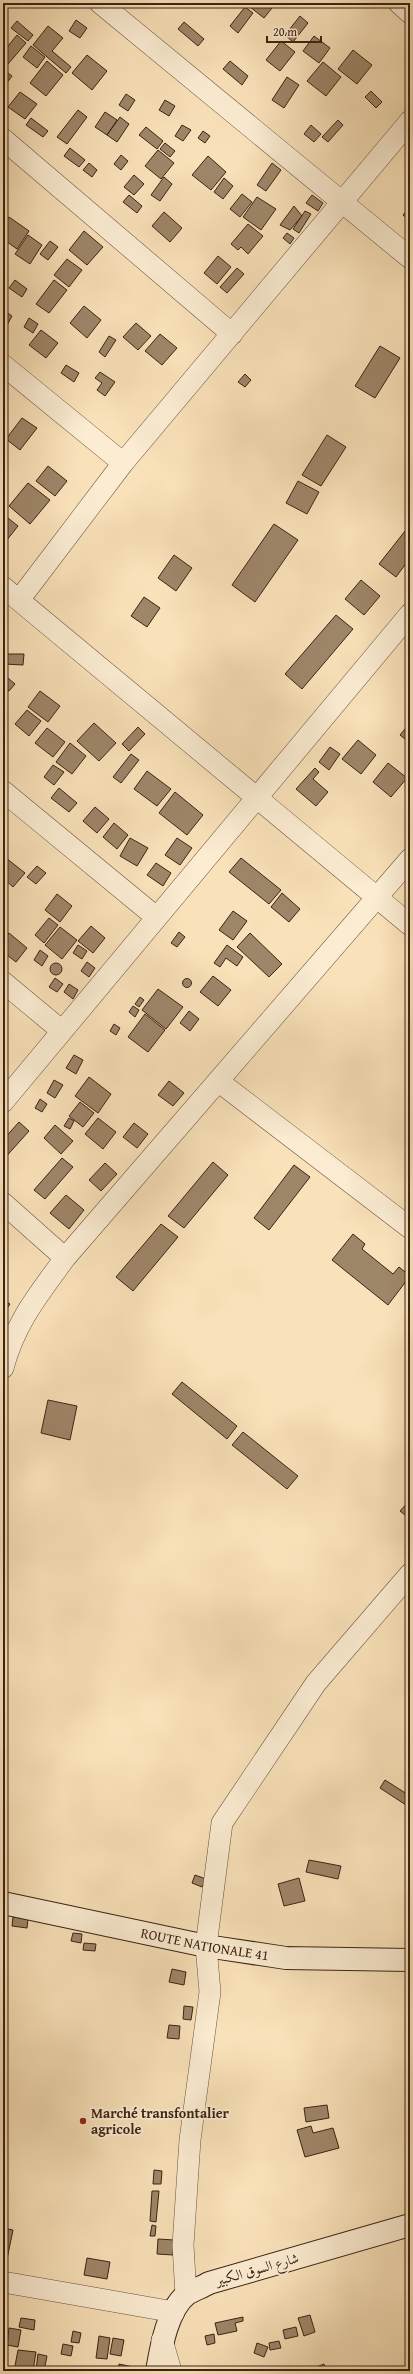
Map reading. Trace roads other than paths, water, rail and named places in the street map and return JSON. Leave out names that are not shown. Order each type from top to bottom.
[{"type":"street","points":[[100,3],[342,200],[410,258]]},
{"type":"street","points":[[399,3],[410,13]]},
{"type":"street","points":[[20,600],[123,463],[232,334],[342,200],[410,121]]},
{"type":"street","points":[[3,139],[232,334]]},
{"type":"street","points":[[3,365],[123,463]]},
{"type":"street","points":[[3,587],[255,799],[410,925]]},
{"type":"street","points":[[3,1102],[410,614]]},
{"type":"street","points":[[3,791],[156,917]]},
{"type":"street","points":[[3,1368],[10,1342],[26,1312],[65,1258],[378,898],[410,859]]},
{"type":"street","points":[[3,982],[62,1031]]},
{"type":"street","points":[[218,1081],[410,1228]]},
{"type":"street","points":[[3,1203],[65,1258]]},
{"type":"street","points":[[186,2295],[183,2245],[190,2140],[210,1992],[206,1946],[222,1823],[316,1683],[410,1574]]},
{"type":"street","name":"ROUTE NATIONALE 41","points":[[3,1903],[206,1946],[286,1958],[410,1960]]},
{"type":"street","name":"شارع السوق الكبير","points":[[157,2371],[162,2340],[174,2312],[186,2295],[209,2283],[410,2225]]},
{"type":"street","points":[[3,2282],[174,2312]]},
{"type":"street","points":[[162,2340],[171,2371]]},
{"type":"place","name":"Marché transfontalier agricole","points":[[83,2121]]}]
